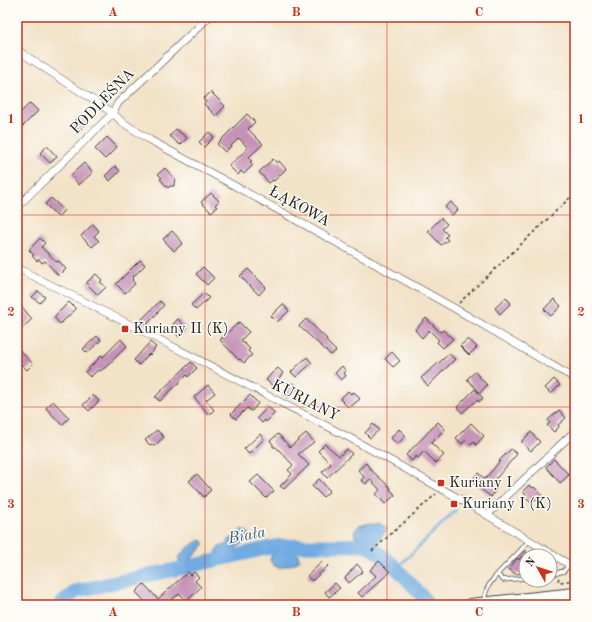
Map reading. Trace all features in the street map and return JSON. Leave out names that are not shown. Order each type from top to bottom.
[{"type":"highway","points":[[470,605],[485,603],[509,603],[575,594]]},
{"type":"street","name":"PODLEŚNA","points":[[17,207],[113,113],[118,103],[210,17]]},
{"type":"street","name":"ŁĄKOWA","points":[[17,50],[113,113],[122,122],[150,140],[454,308],[575,378]]},
{"type":"street","name":"KURIANY","points":[[17,268],[350,438],[488,515],[572,566]]},
{"type":"street","points":[[488,515],[575,431]]},
{"type":"lane","points":[[485,603],[484,596],[486,589],[524,547],[528,540]]},
{"type":"lane","points":[[558,573],[572,566]]},
{"type":"lane","points":[[498,575],[503,580],[518,579]]},
{"type":"path","points":[[454,308],[575,193]]},
{"type":"path","points":[[372,551],[441,488]]},
{"type":"water","points":[[371,523],[380,524],[387,530],[377,542],[370,542],[355,537],[354,533],[356,528],[361,525]]},
{"type":"water","points":[[243,529],[248,532],[248,538],[231,552],[219,556],[216,552],[219,547],[227,544],[228,541]]},
{"type":"water","points":[[201,540],[204,542],[204,545],[193,557],[184,562],[180,561],[178,558],[183,552]]},
{"type":"water","points":[[276,552],[297,552],[299,561],[279,568],[273,565],[270,560],[271,556]]},
{"type":"building","points":[[211,92],[225,106],[216,116],[204,104],[206,102],[203,99]]},
{"type":"building","points":[[30,103],[38,111],[21,128],[17,124],[17,116]]},
{"type":"building","points":[[82,114],[89,121],[80,130],[73,123]]},
{"type":"building","points":[[247,114],[255,122],[248,129],[263,144],[248,158],[252,161],[250,162],[253,165],[244,174],[241,171],[238,175],[229,166],[248,148],[239,138],[225,152],[217,144]]},
{"type":"building","points":[[176,129],[187,138],[180,145],[170,136]]},
{"type":"building","points":[[209,132],[214,137],[204,147],[199,142]]},
{"type":"building","points":[[107,137],[117,147],[105,159],[95,149]]},
{"type":"building","points":[[47,146],[57,157],[50,163],[40,153]]},
{"type":"building","points":[[273,159],[277,163],[279,161],[286,169],[274,181],[273,180],[269,183],[259,172]]},
{"type":"building","points":[[84,163],[93,172],[79,185],[71,175]]},
{"type":"building","points":[[115,166],[120,171],[110,181],[105,176]]},
{"type":"building","points":[[165,168],[176,180],[174,182],[174,186],[170,186],[168,188],[160,179],[162,178],[158,174]]},
{"type":"building","points":[[211,193],[219,201],[215,205],[217,207],[211,212],[201,202]]},
{"type":"building","points":[[51,198],[64,210],[58,217],[45,204]]},
{"type":"building","points":[[451,202],[458,210],[452,215],[445,207]]},
{"type":"building","points":[[441,218],[447,224],[442,229],[448,235],[445,237],[448,240],[441,245],[428,231]]},
{"type":"building","points":[[93,224],[99,231],[94,236],[99,241],[92,247],[81,236]]},
{"type":"building","points":[[172,231],[183,243],[174,251],[163,239]]},
{"type":"building","points":[[40,238],[45,243],[41,247],[57,262],[59,261],[66,269],[59,276],[45,261],[42,263],[39,259],[37,261],[29,250]]},
{"type":"building","points":[[140,260],[145,265],[132,278],[135,284],[125,293],[116,284]]},
{"type":"building","points":[[203,267],[214,278],[207,285],[196,274]]},
{"type":"building","points":[[248,269],[266,287],[259,295],[240,276]]},
{"type":"building","points":[[96,274],[102,280],[100,282],[106,287],[98,295],[86,283]]},
{"type":"building","points":[[38,291],[45,297],[40,303],[32,297]]},
{"type":"building","points":[[204,293],[209,298],[196,310],[191,305]]},
{"type":"building","points":[[506,298],[511,303],[500,314],[495,308]]},
{"type":"building","points":[[554,299],[561,306],[551,316],[544,309]]},
{"type":"building","points":[[160,301],[164,305],[147,325],[141,320]]},
{"type":"building","points":[[69,302],[76,309],[60,324],[54,317]]},
{"type":"building","points":[[283,304],[289,311],[277,322],[271,316]]},
{"type":"building","points":[[22,307],[32,319],[17,333],[17,312]]},
{"type":"building","points":[[426,318],[440,332],[443,330],[453,339],[443,348],[437,342],[439,340],[429,330],[422,338],[415,330]]},
{"type":"building","points":[[178,319],[187,329],[179,337],[170,327]]},
{"type":"building","points":[[306,319],[327,339],[326,341],[336,351],[331,355],[299,326]]},
{"type":"building","points":[[239,322],[249,332],[241,340],[250,349],[248,351],[252,355],[244,363],[240,359],[239,360],[220,340]]},
{"type":"building","points":[[97,336],[101,340],[87,353],[83,349]]},
{"type":"building","points":[[121,339],[127,346],[106,367],[100,371],[98,370],[90,377],[85,372]]},
{"type":"building","points":[[468,339],[477,347],[469,355],[460,346]]},
{"type":"building","points":[[150,342],[156,347],[139,365],[134,360]]},
{"type":"building","points":[[17,347],[33,364],[27,370],[17,360]]},
{"type":"building","points":[[392,352],[400,361],[393,367],[385,359]]},
{"type":"building","points":[[449,354],[455,359],[428,386],[421,378]]},
{"type":"building","points":[[307,357],[312,363],[296,377],[291,372]]},
{"type":"building","points":[[191,362],[197,368],[188,377],[187,375],[160,401],[155,397]]},
{"type":"building","points":[[342,366],[346,371],[344,373],[346,376],[341,380],[335,373]]},
{"type":"building","points":[[278,368],[283,373],[273,386],[266,380]]},
{"type":"building","points":[[475,372],[487,385],[480,393],[467,379]]},
{"type":"building","points":[[554,379],[560,385],[551,394],[545,388]]},
{"type":"building","points":[[292,383],[298,388],[287,398],[282,393]]},
{"type":"building","points":[[208,385],[215,393],[206,400],[214,410],[209,415],[194,397]]},
{"type":"building","points":[[475,389],[483,398],[478,402],[477,400],[462,413],[457,407]]},
{"type":"building","points":[[348,391],[351,394],[354,392],[360,399],[349,408],[340,399]]},
{"type":"building","points":[[93,395],[99,401],[89,411],[83,405]]},
{"type":"building","points":[[250,395],[258,403],[252,411],[247,408],[236,419],[231,414]]},
{"type":"building","points":[[53,401],[69,418],[62,425],[46,408]]},
{"type":"building","points":[[268,407],[275,413],[266,422],[265,420],[262,423],[257,418]]},
{"type":"building","points":[[559,410],[566,418],[558,425],[559,427],[554,432],[547,425],[550,423],[548,420]]},
{"type":"building","points":[[438,422],[445,429],[431,443],[444,455],[436,463],[424,451],[418,458],[416,456],[412,461],[406,455]]},
{"type":"building","points":[[471,423],[484,436],[476,445],[474,442],[471,445],[466,440],[462,444],[456,438]]},
{"type":"building","points":[[373,424],[379,430],[370,438],[365,433]]},
{"type":"building","points":[[399,429],[406,436],[397,444],[391,438]]},
{"type":"building","points":[[157,430],[164,437],[154,446],[151,444],[150,445],[145,440]]},
{"type":"building","points":[[531,432],[540,442],[531,451],[522,443],[522,441]]},
{"type":"building","points":[[306,433],[314,442],[298,454],[309,465],[284,489],[280,486],[292,474],[288,470],[293,465],[276,447],[273,447],[273,444],[270,441],[278,434],[290,447]]},
{"type":"building","points":[[260,434],[264,439],[249,454],[244,449]]},
{"type":"building","points":[[325,444],[339,456],[347,449],[352,454],[327,478],[322,472],[331,464],[318,451]]},
{"type":"building","points":[[511,449],[517,454],[493,482],[497,489],[491,497],[471,481],[478,473],[485,479],[499,461]]},
{"type":"building","points":[[554,459],[569,475],[560,483],[546,467]]},
{"type":"building","points":[[366,463],[371,470],[391,488],[390,489],[395,495],[385,504],[376,494],[380,490],[370,479],[366,484],[361,480],[364,477],[358,470]]},
{"type":"building","points":[[197,474],[211,490],[204,497],[189,481]]},
{"type":"building","points":[[258,475],[274,491],[266,498],[250,482]]},
{"type":"building","points":[[319,479],[330,491],[323,497],[312,486]]},
{"type":"building","points":[[529,485],[533,488],[534,487],[542,495],[537,500],[535,499],[531,502],[525,496],[526,495],[523,491]]},
{"type":"building","points":[[517,558],[518,574],[515,574],[509,569]]},
{"type":"building","points":[[323,561],[328,566],[312,581],[307,576]]},
{"type":"building","points":[[379,561],[390,572],[362,597],[358,593],[376,576],[370,570]]},
{"type":"building","points":[[357,564],[363,571],[349,583],[345,578]]},
{"type":"building","points":[[188,572],[191,575],[194,572],[199,577],[195,581],[201,587],[187,601],[180,594],[165,605],[148,605],[136,592],[144,584],[158,599]]},
{"type":"building","points":[[335,583],[340,588],[329,597],[325,592]]},
{"type":"waterway","points":[[396,569],[456,510]]},
{"type":"waterway","name":"Biała","points":[[60,605],[76,591],[268,548],[279,546],[363,545],[378,552],[394,566],[426,602]]},
{"type":"place","name":"Kuriany II (K)","points":[[125,329]]},
{"type":"place","name":"Kuriany I","points":[[441,483]]},
{"type":"place","name":"Kuriany I (K)","points":[[454,504]]}]
